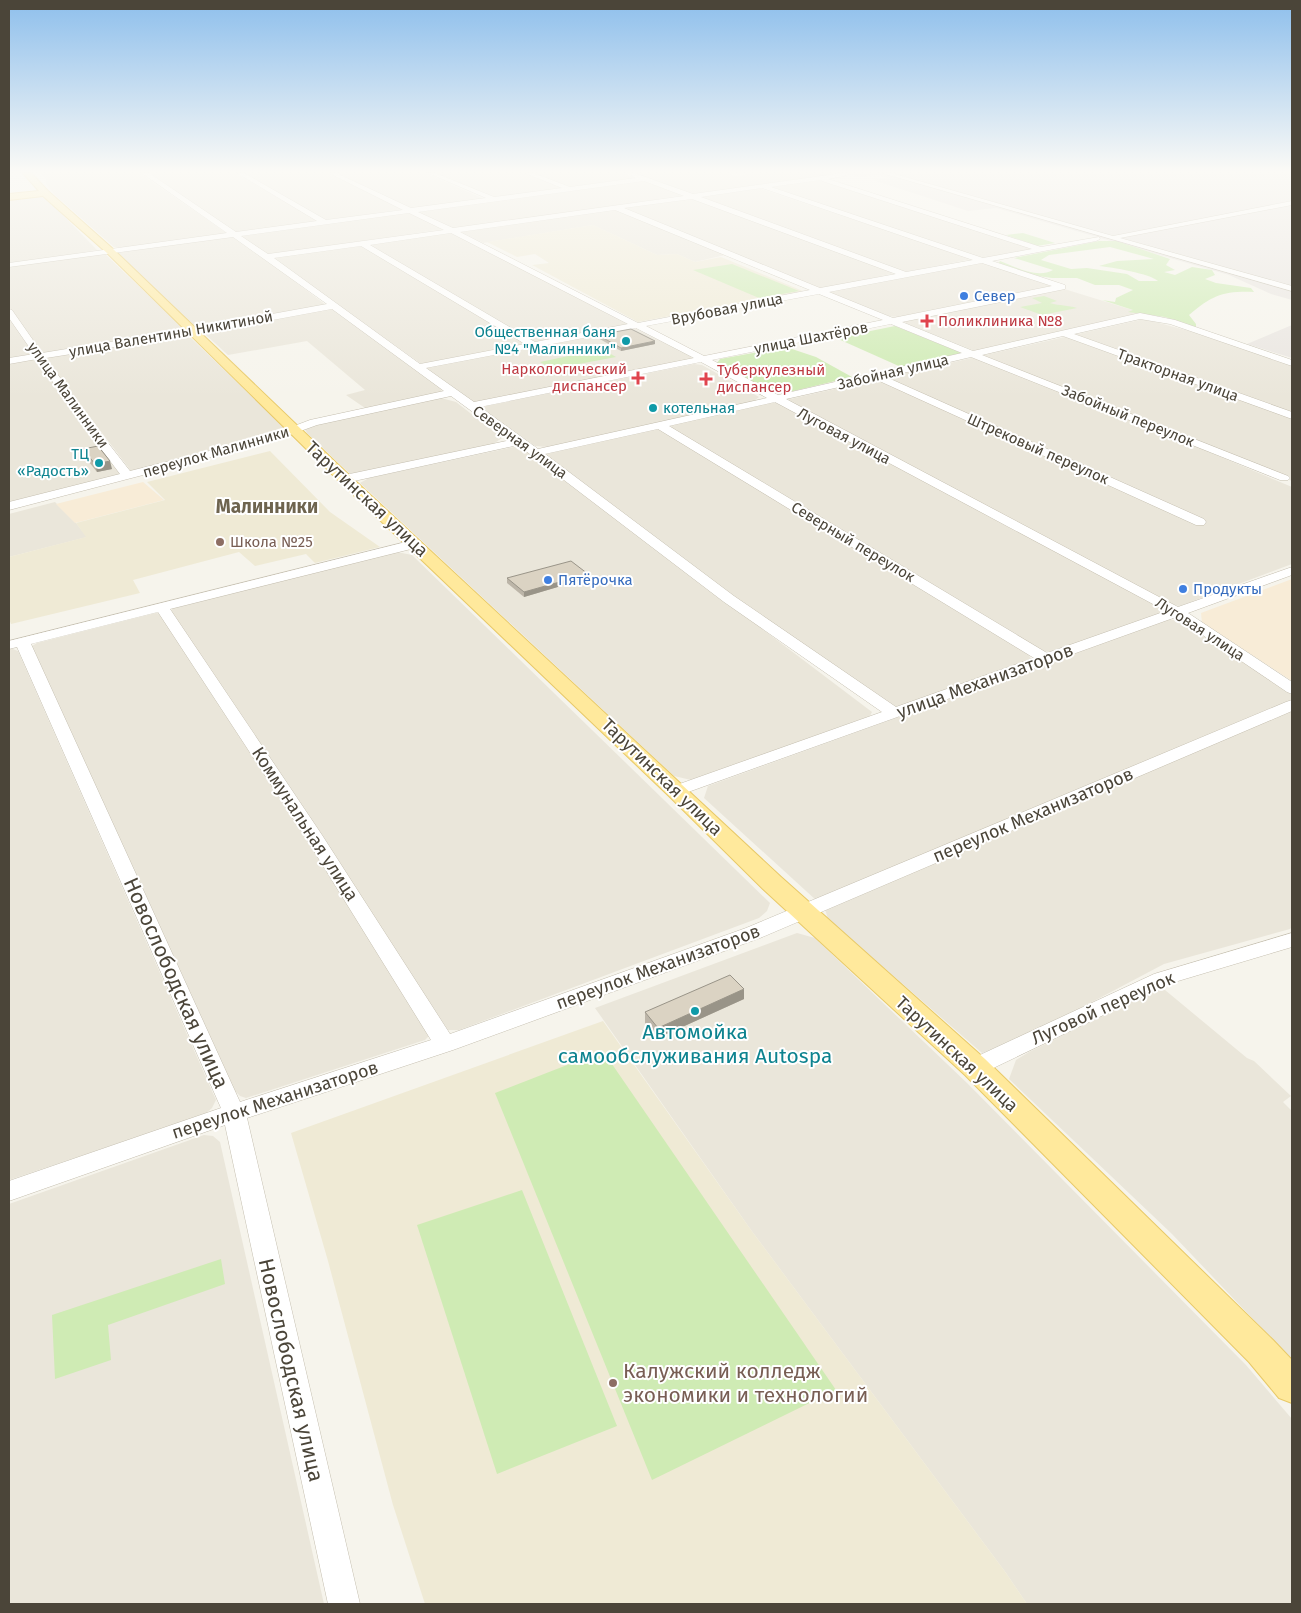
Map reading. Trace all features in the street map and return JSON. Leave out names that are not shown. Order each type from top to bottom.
[{"type":"main road","name":"Тарутинская улица","points":[[107,248],[344,480],[804,912],[975,1067],[1261,1351],[1292,1386]]},
{"type":"street","points":[[9,265],[131,248]]},
{"type":"street","name":"Северная улица","points":[[254,248],[520,441],[729,599],[894,713]]},
{"type":"street","points":[[267,257],[326,248]]},
{"type":"street","points":[[371,248],[533,345]]},
{"type":"street","name":"Луговая улица","points":[[486,248],[703,360],[1179,613],[1292,690]]},
{"type":"street","name":"Забойный переулок","points":[[717,248],[972,354],[1284,478]]},
{"type":"street","points":[[834,248],[906,275]]},
{"type":"street","points":[[947,248],[982,260]]},
{"type":"street","name":"Врубовая улица","points":[[417,367],[1046,248]]},
{"type":"street","points":[[1153,248],[1292,289]]},
{"type":"street","name":"улица Шахтёров","points":[[471,406],[1062,287],[982,260]]},
{"type":"street","name":"улица Валентины Никитиной","points":[[9,361],[191,332],[333,306]]},
{"type":"street","name":"улица Малинники","points":[[9,312],[83,418],[128,476]]},
{"type":"street","name":"Забойная улица","points":[[536,453],[1140,316],[1172,322],[1292,363]]},
{"type":"street","name":"Тракторная улица","points":[[1063,333],[1292,416]]},
{"type":"street","name":"Штрековый переулок","points":[[876,376],[1200,522]]},
{"type":"street","name":"переулок Малинники","points":[[9,506],[128,476],[294,430],[314,422],[453,392]]},
{"type":"street","name":"Северный переулок","points":[[660,425],[1046,659]]},
{"type":"street","points":[[344,480],[520,441]]},
{"type":"street","points":[[15,643],[414,544]]},
{"type":"street","name":"улица Механизаторов","points":[[677,791],[1292,571]]},
{"type":"street","name":"Коммунальная улица","points":[[162,606],[313,835],[446,1044]]},
{"type":"street","name":"Новослободская улица","points":[[15,643],[234,1113],[344,1604]]},
{"type":"street","name":"переулок Механизаторов","points":[[9,1191],[234,1113],[446,1044],[753,933],[1292,705]]},
{"type":"street","name":"Луговой переулок","points":[[975,1067],[1161,978],[1292,940]]},
{"type":"shaded area","points":[[9,248],[95,248],[97,250],[9,264]]},
{"type":"shaded area","points":[[151,248],[251,248],[326,305],[202,328],[196,327],[118,253]]},
{"type":"shaded area","points":[[257,248],[311,248],[265,255]]},
{"type":"shaded area","points":[[344,248],[365,248],[525,344],[420,363],[272,258]]},
{"type":"shaded area","points":[[374,248],[482,248],[627,324],[533,342]]},
{"type":"shaded area","points":[[500,248],[643,248],[657,255],[677,254],[695,262],[721,257],[803,291],[638,322],[532,265],[549,263],[535,254],[517,257]]},
{"type":"shaded area","points":[[643,248],[708,248],[725,255],[695,262],[677,254],[657,255]]},
{"type":"shaded area","points":[[720,248],[827,248],[895,273],[822,289]]},
{"type":"shaded area","points":[[840,248],[940,248],[972,259],[905,272]]},
{"type":"shaded area","points":[[951,248],[1032,248],[988,258],[980,258]]},
{"type":"shaded area","points":[[1136,248],[1292,248],[1292,300],[1271,294],[1229,275]]},
{"type":"shaded area","points":[[93,254],[106,255],[182,327],[180,330],[40,353],[9,307],[9,266]]},
{"type":"shaded area","points":[[980,262],[1050,285],[1049,287],[898,317],[888,316],[829,293],[830,290]]},
{"type":"shaded area","points":[[1061,288],[1139,312],[1133,315],[975,351],[905,323],[907,321]]},
{"type":"shaded area","points":[[332,308],[443,389],[439,393],[365,408],[346,395],[365,390],[307,341],[228,355],[205,334],[205,332]]},
{"type":"shaded area","points":[[9,317],[35,354],[31,357],[9,360]]},
{"type":"shaded area","points":[[1144,319],[1193,332],[1292,366],[1292,481],[1214,450],[1209,452],[1292,487],[1292,564],[1180,606],[1173,605],[786,400]]},
{"type":"shaded area","points":[[1292,325],[1292,358],[1247,344]]},
{"type":"shaded area","points":[[636,329],[692,357],[690,360],[480,402],[471,402],[426,370],[427,367]]},
{"type":"shaded area","points":[[186,336],[191,338],[284,427],[278,433],[266,437],[131,471],[45,358]]},
{"type":"shaded area","points":[[32,359],[38,361],[123,473],[9,504],[9,363]]},
{"type":"shaded area","points":[[694,364],[702,365],[759,397],[754,401],[548,447],[535,446],[482,409],[486,406]]},
{"type":"shaded area","points":[[441,398],[456,402],[502,438],[493,444],[362,473],[349,473],[305,429],[312,425]]},
{"type":"shaded area","points":[[770,403],[778,403],[1163,609],[1164,613],[1049,652],[1038,650],[670,428],[672,425]]},
{"type":"shaded area","points":[[659,429],[1029,655],[1031,660],[890,709],[881,708],[546,456],[547,453]]},
{"type":"shaded area","points":[[514,447],[523,448],[872,712],[870,716],[691,780],[674,776],[360,483],[369,478]]},
{"type":"shaded area","name":"Школа №25","points":[[270,451],[330,512],[380,547],[315,563],[306,554],[255,566],[239,552],[133,580],[140,593],[11,624],[9,619],[9,557],[86,537],[76,523],[165,500],[147,482]]},
{"type":"shaded area","points":[[143,482],[164,500],[75,523],[56,504]]},
{"type":"shaded area","points":[[55,502],[87,537],[9,557],[9,514]]},
{"type":"shaded area","points":[[397,552],[412,555],[770,903],[767,911],[759,918],[459,1030],[448,1030],[170,613],[173,608]]},
{"type":"shaded area","points":[[1292,579],[1292,681],[1202,623],[1201,613]]},
{"type":"shaded area","points":[[155,613],[164,614],[433,1029],[425,1040],[246,1098],[240,1096],[235,1091],[32,646],[37,643]]},
{"type":"shaded area","points":[[1169,619],[1182,622],[1292,695],[1292,700],[817,901],[704,798],[708,786]]},
{"type":"shaded area","points":[[9,649],[18,651],[216,1100],[212,1108],[205,1114],[9,1180]]},
{"type":"shaded area","points":[[1292,709],[1292,927],[1290,929],[1164,964],[1024,1038],[982,1053],[828,919],[825,909]]},
{"type":"shaded area","points":[[797,933],[815,938],[967,1083],[1246,1365],[1292,1419],[1292,1604],[1027,1604],[1006,1573],[751,1230],[595,1008]]},
{"type":"shaded area","points":[[1155,990],[1165,990],[1247,1058],[1254,1061],[1291,1096],[1283,1102],[1292,1111],[1292,1360],[1172,1234],[1009,1079],[1016,1060],[1029,1052]]},
{"type":"shaded area","name":"Калужский колледж экономики и технологий","points":[[603,1021],[751,1230],[1006,1573],[1027,1604],[425,1604],[393,1505],[328,1261],[291,1133]]},
{"type":"shaded area","points":[[204,1135],[213,1136],[220,1142],[324,1604],[9,1604],[9,1204]]},
{"type":"green space","points":[[1063,248],[1100,248],[1049,255],[1041,260],[1071,269],[1087,268],[1127,274],[1139,281],[1158,281],[1139,273],[1099,266],[1117,261],[1154,259],[1115,248],[1138,248],[1170,259],[1166,265],[1175,270],[1164,272],[1175,275],[1192,267],[1212,270],[1215,275],[1205,279],[1216,283],[1251,288],[1254,292],[1234,292],[1219,296],[1205,303],[1189,315],[1196,324],[1196,328],[1165,317],[1128,312],[1133,310],[1102,300],[1115,302],[1116,298],[1133,290],[1119,285],[1095,285],[1077,278],[1038,276],[998,264],[1000,261],[1033,273],[1053,270],[1014,258]]},
{"type":"green space","points":[[732,264],[799,291],[759,298],[693,270]]},
{"type":"green space","points":[[1044,296],[1057,301],[1050,303],[1077,308],[1042,315],[1020,307],[1042,303],[1032,298]]},
{"type":"green space","points":[[895,326],[962,353],[901,367],[836,338]]},
{"type":"green space","points":[[786,347],[816,357],[852,377],[785,393],[772,392],[717,363],[720,359]]},
{"type":"green space","points":[[602,349],[616,357],[552,369],[540,362]]},
{"type":"green space","points":[[603,1051],[836,1390],[652,1480],[495,1093]]},
{"type":"green space","points":[[522,1190],[617,1426],[497,1474],[417,1225]]},
{"type":"green space","points":[[221,1259],[225,1284],[108,1325],[111,1360],[55,1379],[52,1315]]},
{"type":"building","name":"Общественная баня №4 \"Малинники\"","points":[[631,329],[655,341],[621,348],[598,335]]},
{"type":"building","points":[[98,446],[110,461],[95,464],[83,449]]},
{"type":"building","name":"Пятёрочка","points":[[571,561],[588,574],[524,592],[507,578]]},
{"type":"building","points":[[730,975],[744,989],[658,1028],[645,1012]]},
{"type":"place","name":"Север","points":[[964,296]]},
{"type":"place","name":"Поликлиника №8","points":[[927,321]]},
{"type":"place","name":"Общественная баня №4 \"Малинники\"","points":[[626,341]]},
{"type":"place","name":"Наркологический диспансер","points":[[638,378]]},
{"type":"place","name":"Туберкулезный диспансер","points":[[706,379]]},
{"type":"place","name":"котельная","points":[[653,408]]},
{"type":"place","name":"ТЦ «Радость»","points":[[99,463]]},
{"type":"place","name":"Школа №25","points":[[220,542]]},
{"type":"place","name":"Пятёрочка","points":[[548,580]]},
{"type":"place","name":"Продукты","points":[[1183,589]]},
{"type":"place","name":"Автомойка самообслуживания Autospa","points":[[695,1011]]},
{"type":"place","name":"Калужский колледж экономики и технологий","points":[[613,1383]]},
{"type":"district","name":"Малинники","points":[[267,506]]}]
